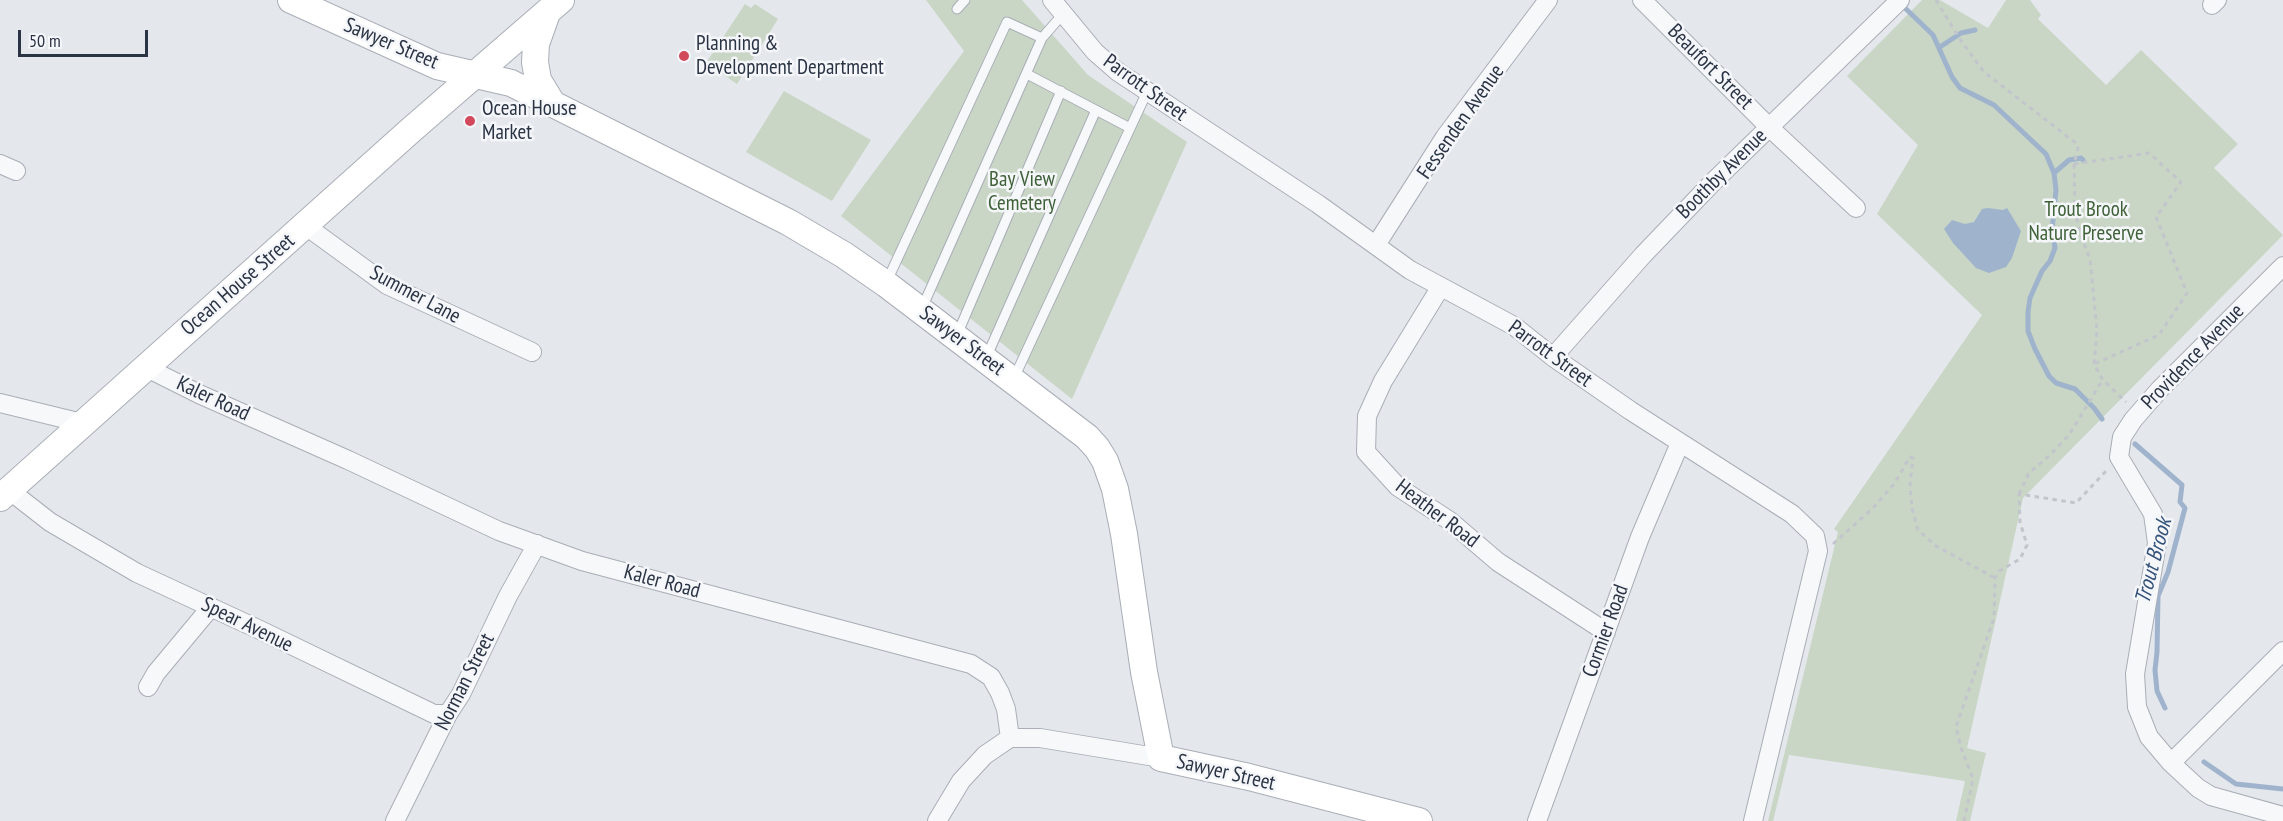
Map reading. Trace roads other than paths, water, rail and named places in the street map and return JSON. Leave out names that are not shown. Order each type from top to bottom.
[{"type":"street","name":"Sawyer Street","points":[[291,0],[436,66],[511,83],[788,222],[844,255],[886,284],[1014,380],[1097,448],[1111,474],[1124,534],[1144,672],[1161,758],[1249,777],[1384,817],[1419,821]]},
{"type":"street","name":"Fessenden Avenue","points":[[1376,245],[1446,137],[1548,0]]},
{"type":"street","name":"Beaufort Street","points":[[1642,0],[1769,127],[1856,208]]},
{"type":"street","name":"Boothby Avenue","points":[[1552,357],[1643,255],[1769,127],[1900,0]]},
{"type":"street","name":"Ocean House Street","points":[[4,494],[439,105],[478,74],[554,6]]},
{"type":"street","points":[[552,103],[538,80],[535,62],[536,44],[554,6]]},
{"type":"street","name":"Parrott Street","points":[[1058,7],[1095,52],[1118,72],[1318,204],[1410,270],[1514,326],[1552,357],[1680,443],[1792,514],[1815,536],[1818,551],[1753,821]]},
{"type":"street","name":"Summer Lane","points":[[306,225],[387,285],[532,352]]},
{"type":"street","name":"Providence Avenue","points":[[2171,763],[2150,737],[2137,707],[2137,657],[2157,543],[2153,514],[2119,457],[2122,437],[2138,414],[2225,322],[2283,266]]},
{"type":"street","name":"Heather Road","points":[[1440,288],[1383,381],[1367,416],[1366,452],[1398,487],[1450,521],[1498,562],[1606,632]]},
{"type":"street","name":"Kaler Road","points":[[145,367],[499,531],[582,561],[971,664],[992,677],[1006,709],[1010,738]]},
{"type":"street","points":[[0,403],[82,423]]},
{"type":"street","name":"Cormier Road","points":[[1537,821],[1640,537],[1680,443]]},
{"type":"street","name":"Spear Avenue","points":[[4,494],[136,573],[434,714],[448,714]]},
{"type":"street","name":"Norman Street","points":[[395,821],[448,714],[461,694],[508,596],[537,544]]},
{"type":"street","points":[[148,687],[156,673],[211,607]]},
{"type":"street","points":[[2283,651],[2171,763],[2198,788],[2211,795],[2283,816]]},
{"type":"street","points":[[937,821],[962,781],[985,755],[1010,738],[1040,738],[1161,758]]},
{"type":"lane","points":[[957,9],[964,0]]},
{"type":"lane","points":[[921,310],[1042,38],[1058,7]]},
{"type":"lane","points":[[886,284],[1007,22],[1042,38]]},
{"type":"lane","points":[[1027,74],[1130,128]]},
{"type":"lane","points":[[956,337],[1060,91]]},
{"type":"lane","points":[[1014,380],[1147,92]]},
{"type":"lane","points":[[986,359],[1096,110]]},
{"type":"water","points":[[2007,208],[2021,231],[2012,258],[2006,267],[1989,273],[1976,268],[1953,243],[1944,229],[1952,220],[1965,224],[1974,222],[1982,209],[2003,210]]},
{"type":"waterway","name":"Trout Brook","points":[[1904,7],[1933,35],[1952,77],[1960,88],[1994,105],[2046,154],[2054,173],[2056,190],[2052,230],[2055,248],[2030,298],[2028,331],[2049,376],[2056,383],[2075,389],[2102,419]]},
{"type":"waterway","points":[[1940,47],[1961,33],[1975,30]]},
{"type":"waterway","points":[[2054,173],[2069,160],[2081,158],[2083,160]]},
{"type":"waterway","name":"Trout Brook","points":[[2135,444],[2182,485],[2180,502],[2185,508],[2168,572],[2158,596],[2155,670],[2157,691],[2165,708]]},
{"type":"waterway","name":"Trout Brook","points":[[2204,762],[2236,784],[2283,789]]},
{"type":"place","name":"Planning & Development Department","points":[[684,56]]},
{"type":"place","name":"Ocean House Market","points":[[470,121]]},
{"type":"park label","name":"Bay View Cemetery","points":[[1022,192]]},
{"type":"park label","name":"Trout Brook Nature Preserve","points":[[2086,222]]}]
